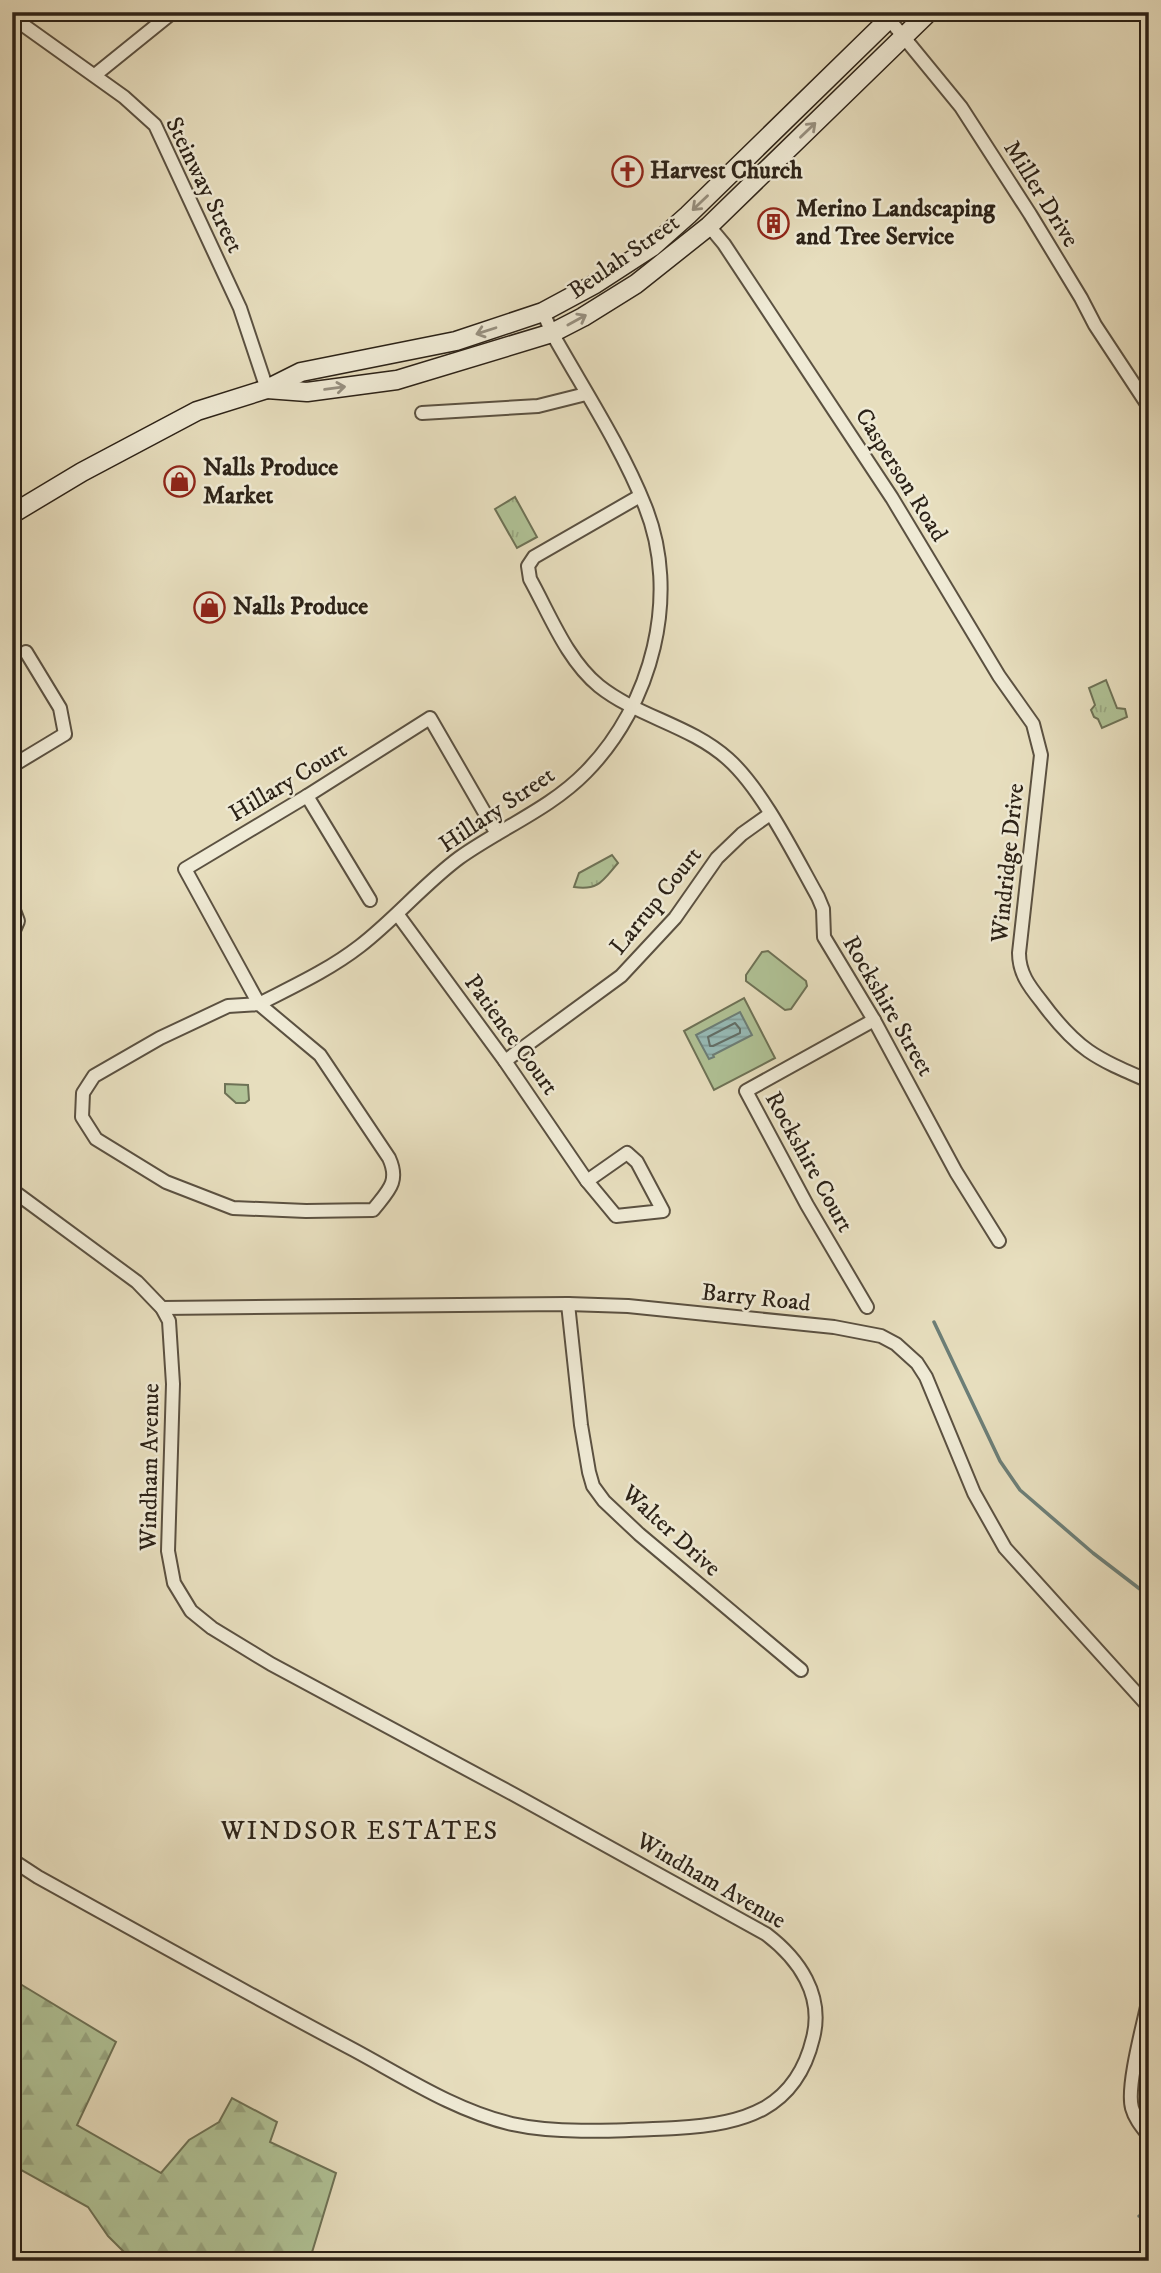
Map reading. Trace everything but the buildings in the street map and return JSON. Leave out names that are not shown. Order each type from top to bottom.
[{"type":"main road","name":"Beulah Street","points":[[267,389],[307,392],[397,380],[552,333],[636,284],[709,226],[929,12]]},
{"type":"main road","name":"Beulah Street","points":[[12,514],[82,472],[197,411],[267,389],[301,372],[456,341],[543,312],[595,284],[652,247],[688,215],[890,14]]},
{"type":"street","points":[[95,75],[173,12]]},
{"type":"street","name":"Miller Drive","points":[[890,14],[904,36],[961,107],[1082,298],[1095,325],[1149,407]]},
{"type":"street","name":"Steinway Street","points":[[12,17],[95,75],[142,112],[159,132],[240,307],[267,389]]},
{"type":"street","name":"Casperson Road","points":[[709,226],[724,244],[892,498],[999,676],[1033,724],[1041,755]]},
{"type":"street","name":"Hillary Street","points":[[259,1004],[330,967],[360,946],[398,915],[438,875],[497,834],[542,808],[586,772],[610,743],[633,706],[647,674],[653,653],[659,607],[657,553],[646,507],[620,453],[552,333],[543,312]]},
{"type":"street","points":[[422,412],[538,406],[586,394]]},
{"type":"street","name":"Rockshire Street","points":[[640,496],[534,557],[527,566],[530,579],[576,663],[597,685],[689,733],[726,757],[747,778],[818,897],[823,909],[824,937],[874,1020],[956,1172],[999,1241]]},
{"type":"street","points":[[12,766],[65,734],[60,708],[26,652]]},
{"type":"street","name":"Hillary Court","points":[[259,1004],[185,869],[430,718],[497,834]]},
{"type":"street","name":"Windridge Drive","points":[[1041,755],[1019,953],[1022,973],[1053,1017],[1077,1044],[1106,1063],[1149,1081]]},
{"type":"street","points":[[307,796],[370,900]]},
{"type":"street","name":"Larrup Court","points":[[505,1060],[621,976],[675,918],[717,858],[742,834],[770,814]]},
{"type":"street","points":[[12,905],[18,921],[12,935]]},
{"type":"street","name":"Patience Court","points":[[398,915],[505,1060],[587,1181],[616,1216],[663,1211],[637,1162],[627,1153],[587,1181]]},
{"type":"street","points":[[259,1004],[320,1055],[389,1158],[394,1169],[393,1184],[373,1210],[233,1208],[166,1182],[96,1139],[82,1116],[83,1093],[94,1076],[160,1038],[228,1006],[259,1004]]},
{"type":"street","name":"Rockshire Court","points":[[867,1307],[807,1205],[746,1091],[874,1020]]},
{"type":"street","points":[[12,1190],[137,1282],[162,1308]]},
{"type":"street","name":"Barry Road","points":[[162,1308],[568,1304],[628,1306],[834,1327],[881,1336],[896,1344],[917,1363],[926,1377],[974,1493],[1005,1548],[1149,1707]]},
{"type":"street","name":"Walter Drive","points":[[568,1304],[581,1425],[593,1486],[604,1501],[639,1534],[800,1670]]},
{"type":"street","name":"Windham Avenue","points":[[12,1860],[275,2008],[449,2101],[512,2124],[598,2130],[688,2128],[727,2124],[760,2111],[774,2102],[793,2082],[809,2053],[816,2020],[810,1988],[794,1959],[766,1934],[534,1805],[271,1664],[212,1628],[191,1611],[174,1583],[168,1551],[173,1365],[169,1321],[162,1308]]},
{"type":"street","points":[[1149,1998],[1132,2086],[1131,2105],[1139,2124],[1149,2136]]},
{"type":"green space","points":[[515,497],[537,537],[517,548],[495,509]]},
{"type":"green space","points":[[1106,680],[1117,708],[1125,709],[1127,717],[1102,728],[1091,710],[1095,705],[1089,688]]},
{"type":"green space","points":[[612,855],[618,863],[600,883],[589,887],[574,887],[579,873]]},
{"type":"green space","points":[[768,951],[806,981],[807,986],[791,1009],[785,1010],[746,981],[746,975],[762,952]]},
{"type":"green space","points":[[744,998],[775,1058],[714,1090],[684,1031]]},
{"type":"green space","points":[[225,1084],[248,1085],[249,1100],[236,1103],[225,1093]]},
{"type":"green space","points":[[12,1979],[116,2042],[77,2125],[161,2173],[189,2140],[219,2122],[232,2098],[277,2122],[270,2142],[336,2173],[310,2259],[133,2261],[108,2236],[88,2207],[12,2165]]},
{"type":"water","points":[[740,1012],[752,1035],[709,1059],[696,1035]]},
{"type":"waterway","points":[[934,1322],[1000,1461],[1020,1490],[1093,1553],[1149,1596]]},
{"type":"waterway","points":[[1139,2216],[1149,2212]]},
{"type":"railway","points":[[1129,2261],[1149,2255]]},
{"type":"place","name":"Harvest Church","points":[[627,171]]},
{"type":"place","name":"Merino Landscaping and Tree Service","points":[[773,223]]},
{"type":"place","name":"Nalls Produce Market","points":[[180,482]]},
{"type":"place","name":"Nalls Produce","points":[[210,607]]},
{"type":"district","name":"WINDSOR ESTATES","points":[[360,1831]]}]
